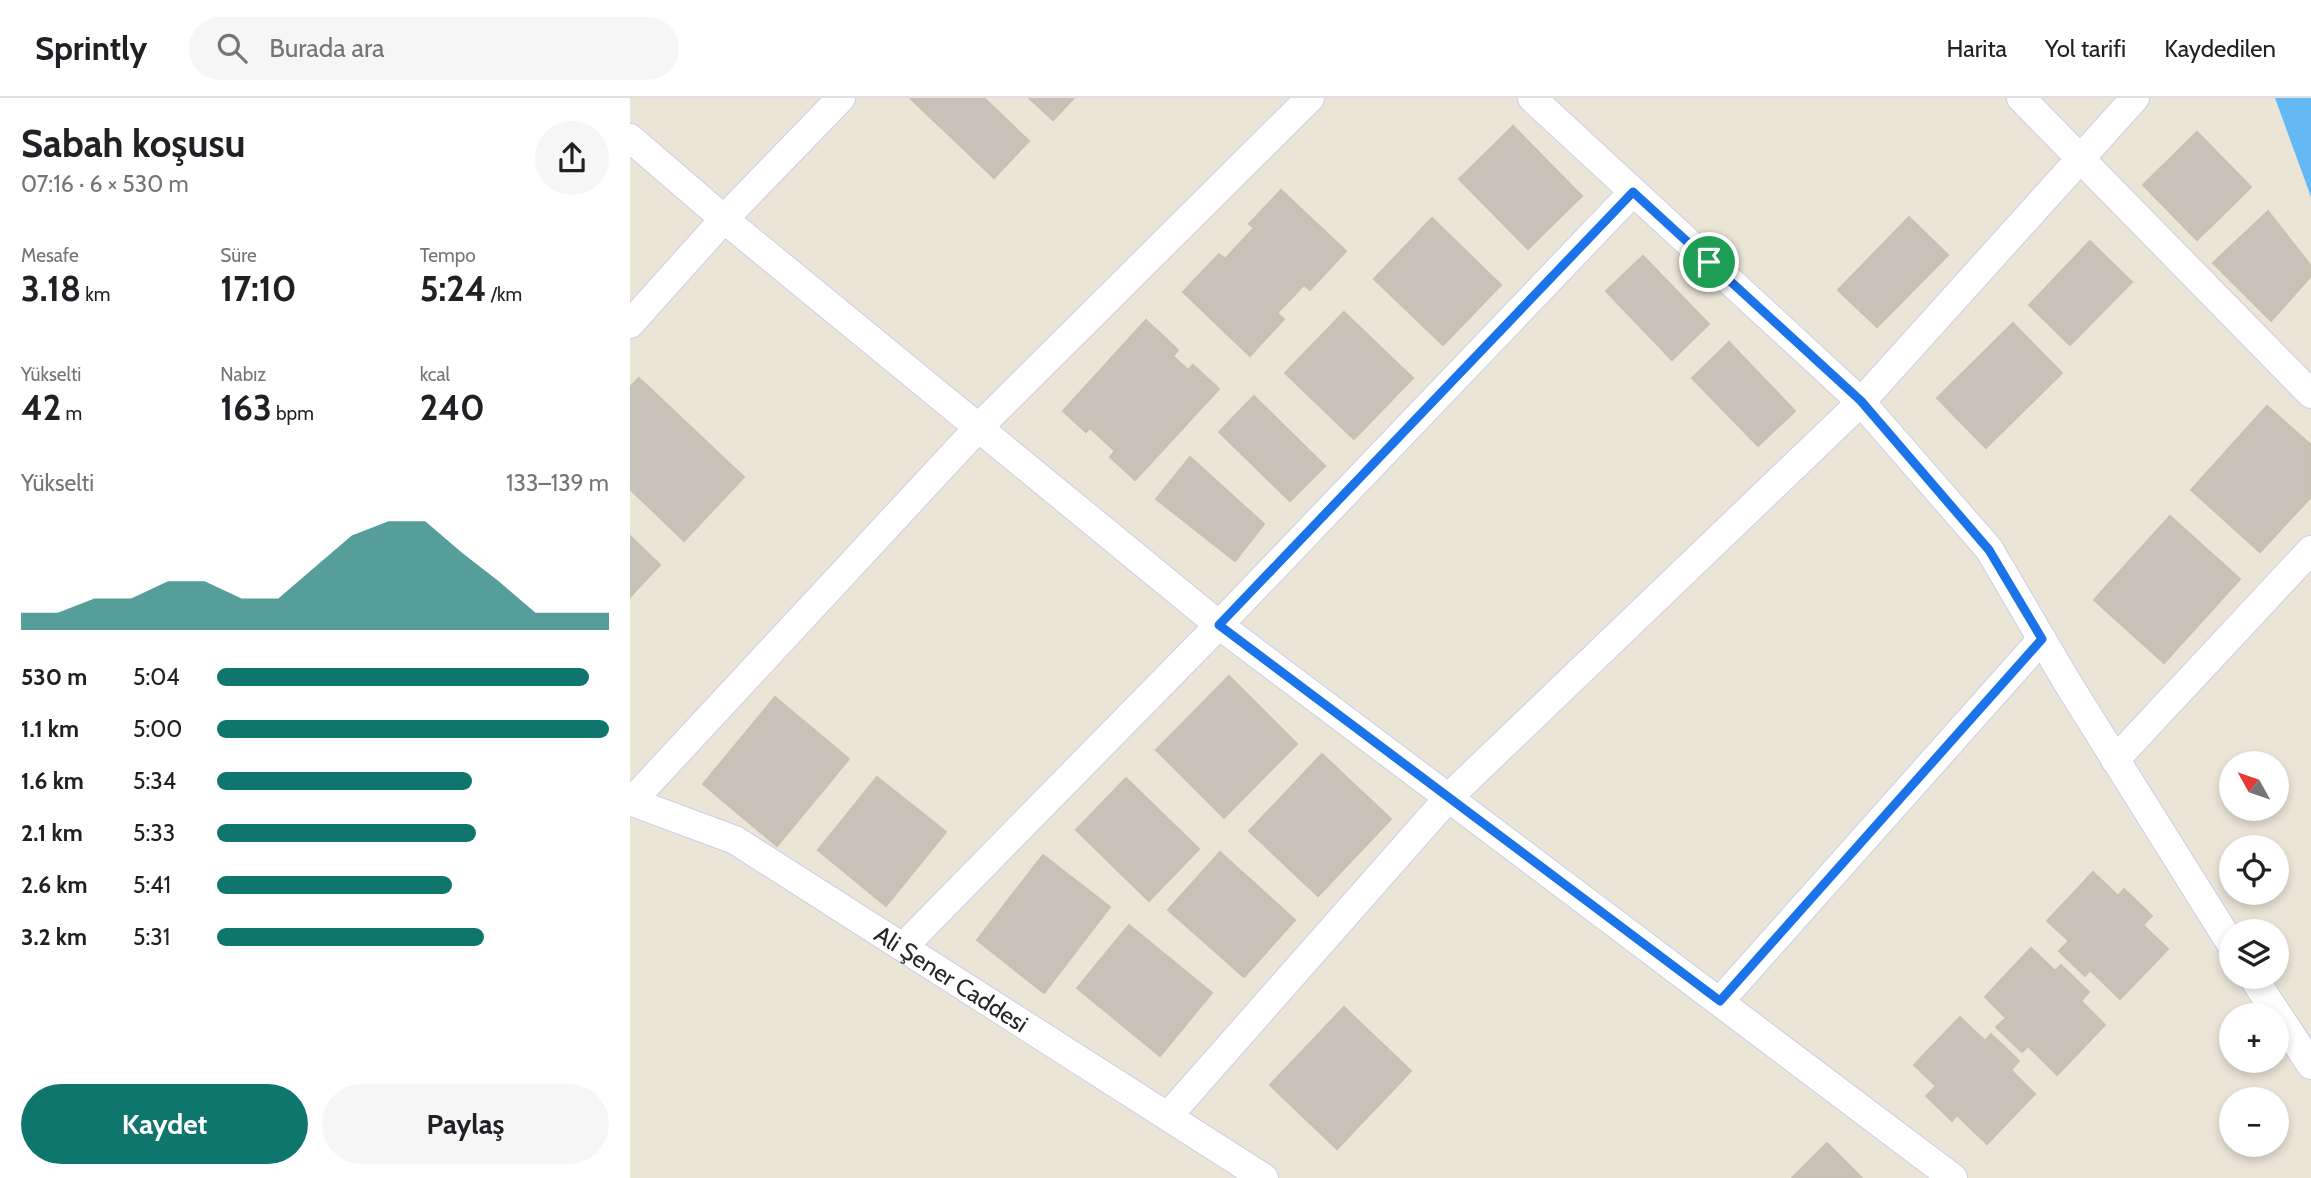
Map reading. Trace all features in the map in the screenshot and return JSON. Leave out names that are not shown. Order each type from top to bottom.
[{"type":"street","points":[[630,324],[724,219],[841,98]]},
{"type":"street","points":[[631,801],[978,428],[1310,98]]},
{"type":"street","points":[[1532,98],[1861,401],[1989,550],[2115,760],[2219,925]]},
{"type":"street","points":[[2021,98],[2311,394]]},
{"type":"street","points":[[1168,1116],[1450,796],[1861,401],[2135,98]]},
{"type":"street","points":[[630,138],[724,219],[1219,625],[1450,796],[1953,1178]]},
{"type":"street","points":[[903,947],[1219,625],[1633,192]]},
{"type":"street","points":[[2115,760],[2311,550]]},
{"type":"street","points":[[1720,1001],[2042,639]]},
{"type":"street","name":"Ali Şener Caddesi","points":[[631,801],[736,840],[1264,1178]]},
{"type":"street","points":[[2261,989],[2311,1065]]},
{"type":"water","points":[[2275,98],[2311,98],[2311,197]]},
{"type":"building","points":[[910,98],[984,98],[1029,141],[994,178]]},
{"type":"building","points":[[1029,98],[1074,98],[1053,120]]},
{"type":"building","points":[[1513,126],[1582,196],[1528,249],[1459,179]]},
{"type":"building","points":[[2197,132],[2251,187],[2197,240],[2143,185]]},
{"type":"building","points":[[1281,190],[1346,251],[1310,290],[1304,285],[1277,313],[1284,319],[1250,356],[1183,292],[1219,254],[1225,259],[1254,228],[1249,224]]},
{"type":"building","points":[[2268,211],[2311,266],[2311,276],[2271,321],[2213,263]]},
{"type":"building","points":[[1909,217],[1948,255],[1877,327],[1838,290]]},
{"type":"building","points":[[1432,218],[1501,285],[1443,345],[1374,279]]},
{"type":"building","points":[[2090,241],[2132,282],[2070,345],[2029,305]]},
{"type":"building","points":[[1643,256],[1709,324],[1672,360],[1606,291]]},
{"type":"building","points":[[1344,312],[1413,378],[1354,439],[1285,373]]},
{"type":"building","points":[[1146,320],[1178,350],[1173,356],[1188,370],[1193,365],[1219,389],[1135,480],[1110,457],[1115,451],[1090,428],[1086,432],[1063,411]]},
{"type":"building","points":[[2013,323],[2062,373],[1986,448],[1937,398]]},
{"type":"building","points":[[1729,342],[1795,411],[1758,446],[1692,378]]},
{"type":"building","points":[[639,378],[744,477],[684,541],[630,489],[630,387]]},
{"type":"building","points":[[1254,396],[1325,466],[1290,501],[1219,432]]},
{"type":"building","points":[[2267,406],[2311,445],[2311,497],[2260,552],[2191,490]]},
{"type":"building","points":[[1190,457],[1264,524],[1235,561],[1156,499]]},
{"type":"building","points":[[2170,516],[2240,579],[2164,663],[2094,600]]},
{"type":"building","points":[[630,536],[660,565],[630,597]]},
{"type":"building","points":[[1229,676],[1297,744],[1224,818],[1156,750]]},
{"type":"building","points":[[775,697],[849,759],[777,846],[703,784]]},
{"type":"building","points":[[1322,754],[1391,819],[1318,896],[1249,831]]},
{"type":"building","points":[[877,777],[946,832],[886,906],[818,850]]},
{"type":"building","points":[[1126,778],[1199,849],[1149,901],[1076,830]]},
{"type":"building","points":[[1220,852],[1295,920],[1244,977],[1168,910]]},
{"type":"building","points":[[1043,855],[1110,907],[1044,993],[977,940]]},
{"type":"building","points":[[2093,872],[2118,896],[2124,889],[2152,916],[2143,925],[2168,949],[2120,999],[2090,970],[2085,976],[2059,951],[2069,941],[2047,921]]},
{"type":"building","points":[[1129,925],[1212,993],[1160,1056],[1077,988]]},
{"type":"building","points":[[2031,948],[2055,971],[2061,965],[2089,992],[2081,1001],[2105,1025],[2057,1075],[2028,1046],[2022,1052],[1996,1027],[2006,1018],[1985,997]]},
{"type":"building","points":[[1344,1007],[1411,1071],[1337,1149],[1270,1085]]},
{"type":"building","points":[[1960,1017],[1985,1041],[1991,1034],[2019,1061],[2011,1070],[2035,1094],[1987,1144],[1957,1115],[1952,1121],[1926,1096],[1936,1086],[1914,1065]]},
{"type":"building","points":[[1827,1143],[1862,1178],[1792,1178]]},
{"type":"route","points":[[1633,192],[1709,262],[1861,401],[1989,550],[2042,639],[1720,1001],[1219,625],[1633,192]]}]
